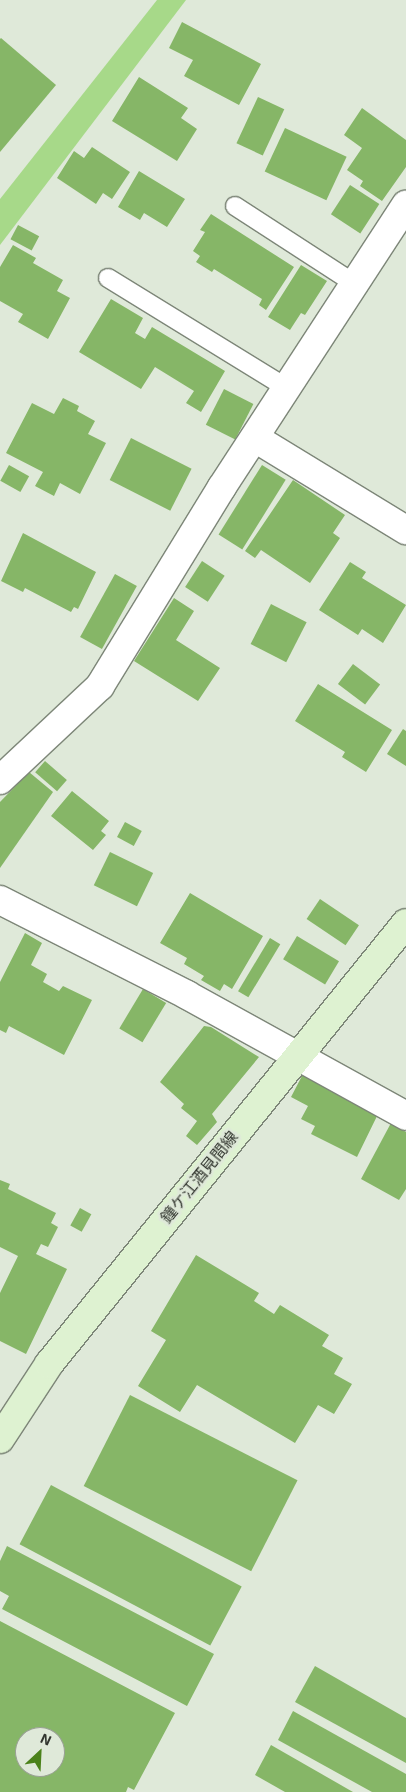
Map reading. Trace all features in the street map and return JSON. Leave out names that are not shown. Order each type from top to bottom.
[{"type":"main road","name":"鐘ケ江酒見間線","points":[[0,1439],[49,1364],[295,1057],[406,923]]},
{"type":"street","points":[[0,780],[100,686],[255,438],[406,205]]},
{"type":"street","points":[[255,438],[406,530]]},
{"type":"street","points":[[0,900],[187,995],[295,1057],[406,1116]]},
{"type":"lane","points":[[235,206],[355,284]]},
{"type":"lane","points":[[108,278],[287,388]]},
{"type":"shaded area","points":[[157,0],[186,0],[0,245],[0,199]]},
{"type":"building","points":[[182,22],[261,64],[239,105],[184,76],[193,60],[169,48]]},
{"type":"building","points":[[0,39],[56,85],[0,152]]},
{"type":"building","points":[[139,77],[188,108],[181,118],[197,129],[177,161],[112,121]]},
{"type":"building","points":[[258,97],[284,109],[263,155],[236,143]]},
{"type":"building","points":[[362,108],[406,140],[406,167],[382,201],[360,186],[363,181],[347,170],[362,148],[344,135]]},
{"type":"building","points":[[285,128],[347,157],[326,200],[265,172]]},
{"type":"building","points":[[92,147],[130,172],[112,199],[103,193],[96,204],[57,178],[74,151],[84,158]]},
{"type":"building","points":[[139,171],[185,199],[167,227],[144,213],[140,220],[118,207]]},
{"type":"building","points":[[350,185],[379,204],[360,233],[331,214]]},
{"type":"building","points":[[211,214],[294,267],[266,310],[259,305],[262,299],[214,269],[212,272],[196,262],[200,256],[193,251],[205,232],[200,230]]},
{"type":"building","points":[[18,225],[39,236],[32,250],[10,239]]},
{"type":"building","points":[[13,245],[36,258],[33,263],[63,280],[57,291],[70,298],[48,339],[18,322],[23,314],[0,301],[0,267]]},
{"type":"building","points":[[301,265],[327,281],[305,315],[301,313],[290,330],[268,317]]},
{"type":"building","points":[[111,299],[143,318],[135,333],[145,339],[152,327],[225,371],[201,412],[186,403],[194,391],[155,367],[141,389],[79,352]]},
{"type":"building","points":[[224,389],[253,404],[235,440],[206,425]]},
{"type":"building","points":[[63,398],[79,406],[77,411],[95,421],[88,434],[106,443],[80,494],[60,483],[54,496],[35,486],[43,472],[6,453],[32,403],[54,414]]},
{"type":"building","points":[[131,438],[192,469],[170,511],[110,480]]},
{"type":"building","points":[[9,465],[29,476],[20,492],[0,481]]},
{"type":"building","points":[[262,465],[286,480],[242,549],[219,535]]},
{"type":"building","points":[[293,480],[345,515],[333,533],[340,538],[310,583],[261,550],[255,558],[245,551]]},
{"type":"building","points":[[23,533],[96,572],[78,609],[74,607],[71,612],[25,588],[23,592],[1,581]]},
{"type":"building","points":[[202,561],[225,576],[208,602],[185,587]]},
{"type":"building","points":[[350,562],[366,572],[362,578],[406,605],[383,643],[362,629],[358,635],[319,610]]},
{"type":"building","points":[[115,574],[137,586],[102,649],[80,637]]},
{"type":"building","points":[[174,598],[194,611],[176,640],[220,668],[198,701],[134,661]]},
{"type":"building","points":[[271,604],[307,622],[286,662],[251,644]]},
{"type":"building","points":[[353,664],[380,684],[365,704],[338,684]]},
{"type":"building","points":[[318,684],[392,730],[366,772],[342,757],[345,752],[295,721]]},
{"type":"building","points":[[403,729],[406,731],[406,766],[387,754]]},
{"type":"building","points":[[45,761],[67,780],[57,791],[35,772]]},
{"type":"building","points":[[29,772],[53,792],[0,868],[0,802]]},
{"type":"building","points":[[72,791],[109,821],[101,831],[106,835],[93,850],[51,816]]},
{"type":"building","points":[[125,822],[142,831],[134,846],[117,837]]},
{"type":"building","points":[[110,852],[153,873],[137,906],[94,885]]},
{"type":"building","points":[[190,893],[263,936],[232,989],[224,984],[220,991],[201,980],[204,976],[184,964],[187,958],[160,943]]},
{"type":"building","points":[[320,899],[359,925],[346,945],[307,919]]},
{"type":"building","points":[[25,933],[42,943],[31,965],[47,974],[43,982],[59,991],[63,986],[92,1000],[64,1055],[9,1026],[6,1033],[0,1030],[0,982]]},
{"type":"building","points":[[297,936],[339,961],[325,984],[283,959]]},
{"type":"building","points":[[270,938],[280,944],[248,997],[238,991]]},
{"type":"building","points":[[143,989],[166,1003],[142,1042],[119,1028]]},
{"type":"building","points":[[204,1026],[211,1027],[259,1057],[212,1114],[217,1122],[197,1145],[186,1136],[197,1121],[181,1108],[184,1104],[160,1082]]},
{"type":"building","points":[[303,1074],[379,1112],[357,1157],[311,1134],[315,1126],[301,1119],[308,1106],[291,1097]]},
{"type":"building","points":[[391,1123],[406,1132],[406,1189],[399,1200],[361,1179]]},
{"type":"building","points":[[0,1180],[10,1184],[8,1189],[56,1213],[51,1223],[58,1227],[48,1247],[41,1244],[36,1254],[67,1269],[26,1354],[0,1341],[0,1293],[18,1256],[0,1247]]},
{"type":"building","points":[[80,1208],[91,1214],[82,1232],[70,1225]]},
{"type":"building","points":[[196,1255],[259,1293],[254,1301],[274,1314],[280,1305],[329,1335],[322,1346],[343,1358],[334,1374],[352,1384],[334,1414],[318,1405],[295,1443],[197,1385],[180,1412],[138,1386],[166,1340],[151,1331]]},
{"type":"building","points":[[130,1395],[298,1480],[251,1571],[84,1486]]},
{"type":"building","points":[[51,1485],[242,1586],[210,1646],[20,1544]]},
{"type":"building","points":[[7,1546],[214,1654],[187,1706],[2,1609],[9,1596],[0,1591],[0,1561]]},
{"type":"building","points":[[0,1621],[175,1713],[134,1790],[128,1787],[126,1792],[0,1792]]},
{"type":"building","points":[[315,1666],[406,1718],[406,1763],[295,1702]]},
{"type":"building","points":[[293,1711],[406,1774],[406,1792],[372,1792],[278,1740]]},
{"type":"building","points":[[271,1745],[353,1792],[285,1792],[255,1775]]}]
